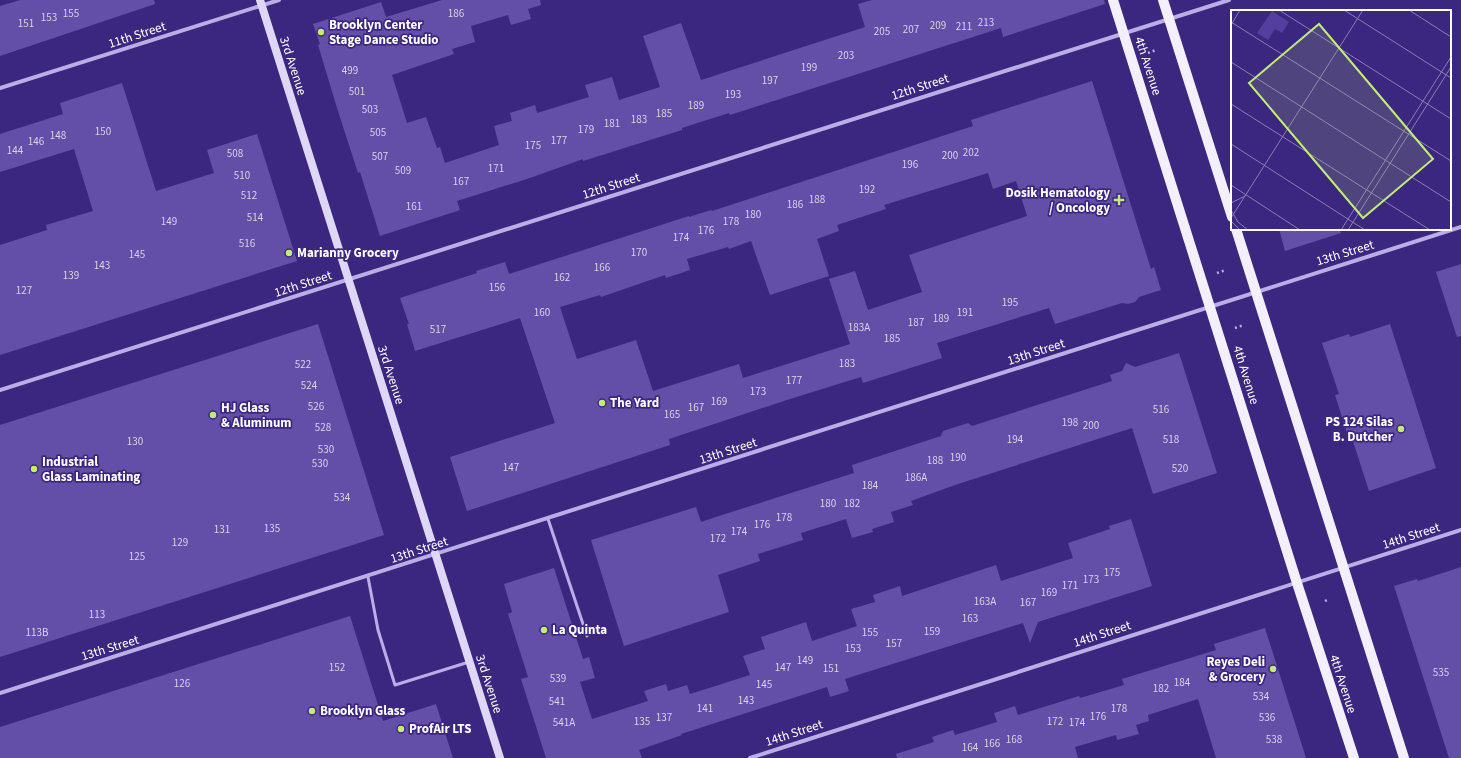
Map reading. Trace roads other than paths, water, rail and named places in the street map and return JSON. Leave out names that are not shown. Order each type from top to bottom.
[{"type":"main road","name":"4th Avenue","points":[[1113,0],[1297,583],[1354,758]]},
{"type":"main road","points":[[1163,0],[1231,214]]},
{"type":"main road","name":"3rd Avenue","points":[[260,3],[500,758]]},
{"type":"main road","points":[[1236,230],[1404,758]]},
{"type":"street","name":"11th Street","points":[[0,88],[260,3],[279,0]]},
{"type":"street","name":"12th Street","points":[[0,390],[1229,0]]},
{"type":"street","name":"13th Street","points":[[0,693],[435,556],[1210,306],[1461,227]]},
{"type":"street","name":"14th Street","points":[[750,758],[1461,530]]},
{"type":"lane","points":[[548,519],[587,636]]},
{"type":"lane","points":[[368,577],[378,630],[395,685],[469,662]]},
{"type":"place","name":"Brooklyn Center Stage Dance Studio","points":[[321,32]]},
{"type":"place","name":"Dosik Hematology / Oncology","points":[[1119,200]]},
{"type":"place","name":"Marianny Grocery","points":[[289,253]]},
{"type":"place","name":"The Yard","points":[[602,403]]},
{"type":"place","name":"HJ Glass & Aluminum","points":[[213,415]]},
{"type":"place","name":"PS 124 Silas B. Dutcher","points":[[1401,429]]},
{"type":"place","name":"Industrial Glass Laminating","points":[[34,469]]},
{"type":"place","name":"La Quinta","points":[[544,630]]},
{"type":"place","name":"Reyes Deli & Grocery","points":[[1273,669]]},
{"type":"place","name":"Brooklyn Glass","points":[[312,711]]},
{"type":"place","name":"ProfAir LTS","points":[[401,729]]}]
